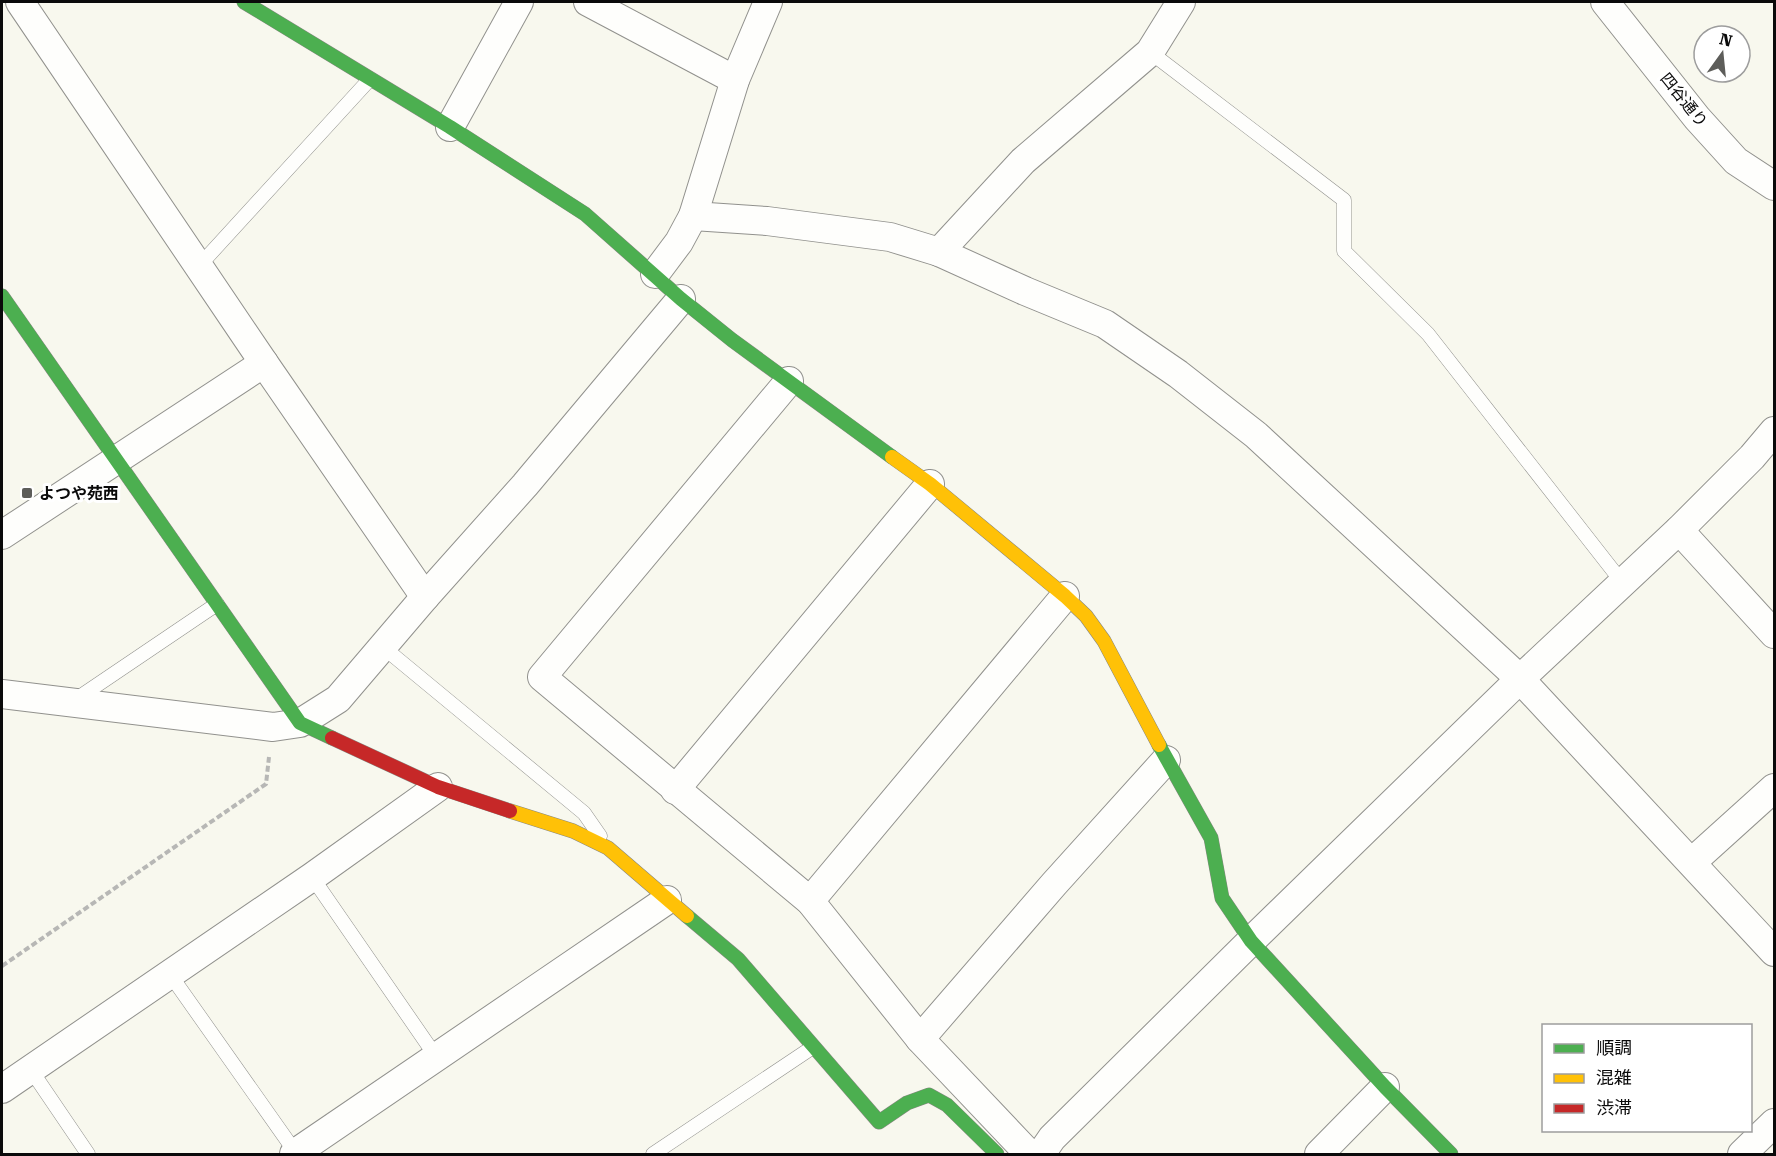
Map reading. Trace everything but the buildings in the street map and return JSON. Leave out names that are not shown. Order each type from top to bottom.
[{"type":"street","points":[[20,2],[425,597]]},
{"type":"street","points":[[244,2],[450,127],[585,214],[681,299],[732,340],[930,484],[1086,616],[1104,641],[1211,838],[1222,898],[1251,940],[1385,1087],[1451,1155]]},
{"type":"street","points":[[450,127],[519,2]]},
{"type":"street","points":[[588,2],[735,80]]},
{"type":"street","points":[[655,274],[679,242],[693,216],[735,80],[768,2]]},
{"type":"street","points":[[939,252],[1023,161],[1150,52],[1181,2]]},
{"type":"street","name":"四谷通り","points":[[1605,2],[1705,127],[1736,161],[1774,186]]},
{"type":"street","points":[[693,216],[767,221],[890,237],[939,252],[1105,324],[1178,374],[1256,435],[1520,679],[1774,951]]},
{"type":"street","points":[[286,725],[338,699],[525,484],[681,299]]},
{"type":"street","points":[[3,303],[217,604],[286,725]]},
{"type":"street","points":[[2,535],[264,363]]},
{"type":"street","points":[[789,381],[542,677],[810,901],[920,1039],[1029,1155]]},
{"type":"street","points":[[1041,1155],[1052,1138],[1251,940],[1520,679],[1679,530],[1752,457],[1774,431]]},
{"type":"street","points":[[675,790],[930,484]]},
{"type":"street","points":[[1679,530],[1774,634]]},
{"type":"street","points":[[810,901],[1065,596]]},
{"type":"street","points":[[2,694],[286,725],[438,787],[573,831],[608,848],[738,959],[879,1122],[907,1103],[929,1095],[947,1105],[997,1155]]},
{"type":"street","points":[[920,1039],[1054,884],[1167,760]]},
{"type":"street","points":[[2,1089],[312,877],[438,787]]},
{"type":"street","points":[[1692,862],[1774,788]]},
{"type":"street","points":[[295,1154],[667,900]]},
{"type":"street","points":[[1318,1155],[1385,1087]]},
{"type":"street","points":[[1742,1155],[1774,1123]]},
{"type":"lane","points":[[1150,52],[1344,200],[1344,251],[1428,334],[1622,582]]},
{"type":"lane","points":[[199,266],[371,78]]},
{"type":"lane","points":[[71,702],[217,604]]},
{"type":"lane","points":[[383,647],[584,813],[608,848]]},
{"type":"lane","points":[[312,877],[437,1058]]},
{"type":"lane","points":[[170,973],[295,1154]]},
{"type":"lane","points":[[653,1155],[813,1047]]},
{"type":"lane","points":[[31,1070],[88,1155]]},
{"type":"path","points":[[2,966],[266,784],[286,725]]},
{"type":"traffic: fast","points":[[244,2],[450,127],[585,214],[681,299],[732,340],[892,457]]},
{"type":"traffic: fast","points":[[2,296],[300,723],[332,738]]},
{"type":"traffic: fast","points":[[1159,745],[1211,838],[1222,898],[1251,941],[1385,1087],[1451,1154]]},
{"type":"traffic: fast","points":[[687,916],[738,959],[879,1122],[907,1103],[929,1095],[947,1105],[997,1154]]},
{"type":"traffic: slow","points":[[892,457],[930,484],[1086,616],[1104,641],[1159,745]]},
{"type":"traffic: slow","points":[[510,811],[573,831],[608,848],[687,916]]},
{"type":"traffic: jam","points":[[332,738],[438,787],[510,811]]},
{"type":"place","name":"よつや苑西","points":[[27,493]]}]
